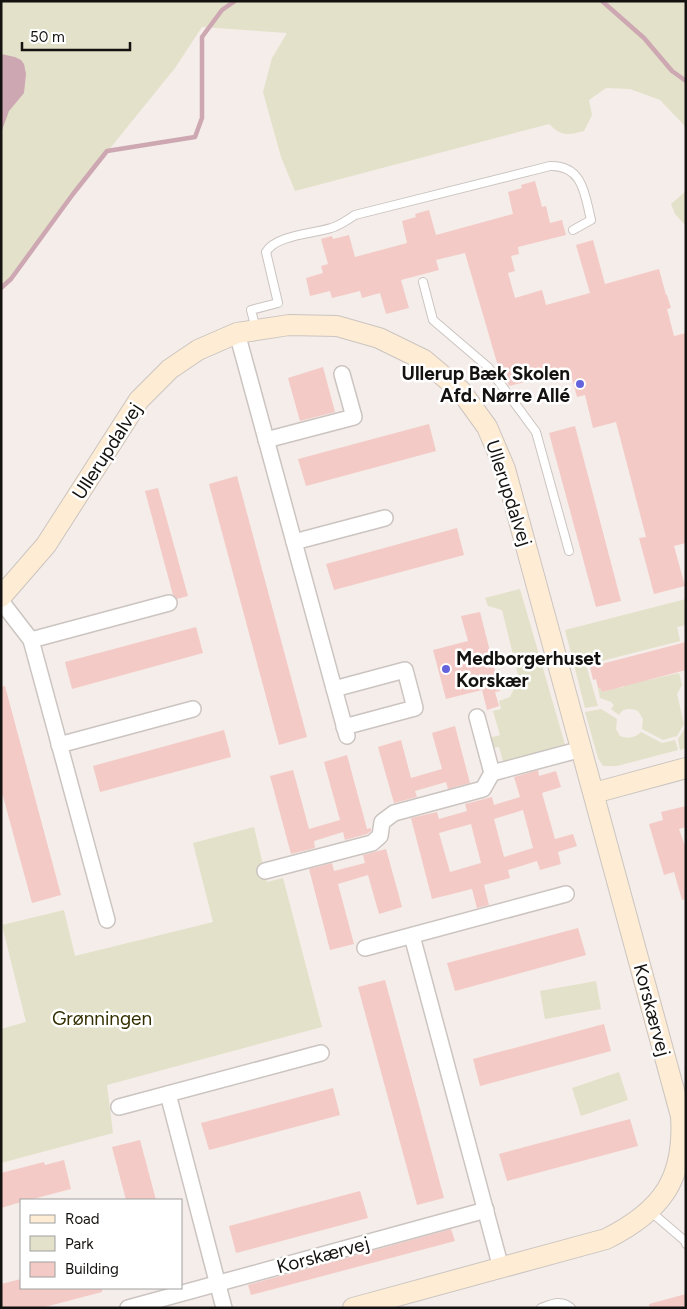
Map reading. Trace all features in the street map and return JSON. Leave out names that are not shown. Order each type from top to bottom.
[{"type":"street","name":"Ullerupdalvej","points":[[1,597],[46,545],[139,400],[170,368],[198,350],[246,331],[288,325],[337,326],[377,337],[424,360],[460,391],[487,427],[505,469],[594,793]]},
{"type":"street","points":[[246,331],[266,440],[334,689],[346,732],[415,708],[405,670],[334,689]]},
{"type":"street","points":[[266,440],[354,418],[342,374]]},
{"type":"street","points":[[294,542],[385,518]]},
{"type":"street","points":[[1,601],[31,640],[107,920]]},
{"type":"street","points":[[31,640],[169,603]]},
{"type":"street","points":[[59,745],[193,709]]},
{"type":"street","points":[[265,871],[372,843],[380,836],[382,822],[394,813],[483,789],[492,773],[477,717]]},
{"type":"street","points":[[492,773],[582,749]]},
{"type":"street","points":[[594,793],[686,768]]},
{"type":"street","name":"Korskærvej","points":[[353,1308],[401,1298],[606,1239],[630,1227],[650,1211],[672,1180],[679,1159],[682,1138],[681,1094],[594,793]]},
{"type":"street","points":[[365,948],[566,894]]},
{"type":"street","points":[[412,936],[501,1268]]},
{"type":"street","points":[[119,1107],[321,1053]]},
{"type":"street","points":[[168,1094],[224,1308]]},
{"type":"street","name":"Korskærvej","points":[[128,1308],[486,1210]]},
{"type":"lane","points":[[246,331],[252,310],[278,303],[266,252],[270,246],[282,240],[333,228],[355,215],[550,166],[561,166],[577,177],[583,186],[591,220],[573,230]]},
{"type":"lane","points":[[423,282],[433,320],[488,367],[536,432],[569,551]]},
{"type":"lane","points":[[650,1211],[685,1241],[686,1244]]},
{"type":"lane","points":[[541,1308],[558,1302],[571,1308]]},
{"type":"green space","points":[[1,1],[686,1],[686,129],[660,100],[630,89],[606,88],[589,100],[592,115],[584,131],[565,134],[549,124],[295,191],[281,157],[263,92],[272,58],[287,33],[202,27],[175,68],[73,194],[11,279],[1,287]]},
{"type":"green space","points":[[686,191],[686,226],[675,214],[671,204]]},
{"type":"green space","points":[[520,589],[566,748],[504,765],[499,747],[491,748],[489,738],[500,735],[493,711],[501,709],[499,701],[510,697],[519,679],[502,610],[488,606],[485,598]]},
{"type":"green space","points":[[686,599],[686,625],[677,627],[680,641],[586,665],[598,706],[585,708],[565,630]]},
{"type":"green space","points":[[679,673],[682,685],[677,694],[684,724],[677,736],[663,740],[642,729],[643,719],[638,711],[627,709],[619,715],[611,709],[614,705],[611,702],[600,698],[598,688],[602,692],[609,690],[608,686],[616,684],[617,688],[624,687],[623,682],[636,682],[647,675],[648,680]]},
{"type":"green space","points":[[601,709],[617,719],[616,729],[620,736],[631,737],[641,732],[662,743],[675,740],[678,750],[617,766],[603,766],[598,758],[585,712]]},
{"type":"green space","points":[[686,727],[686,748],[680,750],[678,739]]},
{"type":"green space","name":"Grønningen","points":[[254,827],[267,882],[283,878],[322,1027],[107,1085],[113,1133],[1,1163],[1,1029],[26,1022],[2,925],[64,910],[75,956],[213,922],[193,843]]},
{"type":"green space","points":[[596,981],[601,1009],[545,1019],[540,991]]},
{"type":"green space","points":[[619,1072],[628,1100],[581,1116],[572,1088]]},
{"type":"shaded area","points":[[1,54],[21,60],[26,74],[24,93],[9,111],[1,133]]},
{"type":"building","points":[[535,181],[542,207],[546,206],[550,223],[562,220],[566,235],[518,247],[519,254],[511,256],[515,271],[508,273],[515,298],[542,290],[546,305],[590,293],[576,245],[593,240],[605,284],[659,269],[671,308],[667,309],[674,336],[686,333],[686,543],[674,546],[685,586],[654,594],[639,538],[646,537],[616,422],[593,428],[585,395],[577,397],[570,371],[509,386],[505,375],[502,376],[500,373],[465,253],[436,260],[439,270],[401,280],[409,308],[386,314],[380,293],[362,298],[360,291],[332,298],[330,291],[310,296],[306,278],[323,273],[321,266],[328,264],[321,239],[332,236],[333,239],[349,235],[355,257],[407,243],[402,221],[416,217],[415,214],[429,210],[436,235],[513,214],[508,192],[522,188],[521,185]]},
{"type":"building","points":[[323,367],[335,412],[300,421],[288,378]]},
{"type":"building","points":[[429,424],[436,451],[306,486],[298,459]]},
{"type":"building","points":[[575,426],[621,601],[596,607],[549,433]]},
{"type":"building","points":[[237,476],[307,737],[279,745],[209,484]]},
{"type":"building","points":[[158,488],[188,596],[177,599],[173,595],[145,491]]},
{"type":"building","points":[[457,528],[464,555],[334,590],[326,564]]},
{"type":"building","points":[[480,612],[500,691],[495,692],[499,706],[487,710],[482,690],[446,699],[433,650],[468,641],[461,616]]},
{"type":"building","points":[[196,627],[203,653],[72,689],[65,662]]},
{"type":"building","points":[[686,642],[686,670],[602,692],[598,688],[596,679],[593,680],[590,667]]},
{"type":"building","points":[[5,686],[61,895],[32,903],[1,789],[1,687]]},
{"type":"building","points":[[455,726],[470,783],[448,789],[446,782],[415,791],[417,797],[394,803],[378,747],[401,740],[411,778],[442,769],[432,733]]},
{"type":"building","points":[[224,730],[231,757],[100,792],[93,766]]},
{"type":"building","points":[[347,755],[367,829],[371,828],[371,831],[367,834],[345,840],[343,832],[314,841],[315,848],[291,854],[270,776],[293,770],[309,829],[340,820],[324,762]]},
{"type":"building","points":[[538,770],[539,776],[556,771],[561,787],[542,793],[555,839],[573,834],[577,846],[558,852],[561,864],[540,870],[537,861],[508,870],[510,878],[484,885],[489,905],[477,908],[472,889],[432,899],[411,818],[437,812],[439,819],[467,811],[465,804],[492,797],[494,805],[520,797],[514,777]],"holes":[[[523,810],[533,848],[504,857],[494,819]],[[471,824],[481,863],[450,872],[439,833]]]},
{"type":"building","points":[[686,806],[686,827],[679,829],[686,849],[686,899],[682,900],[674,872],[664,875],[649,824],[663,820],[661,812]]},
{"type":"building","points":[[386,849],[402,907],[379,914],[368,875],[338,884],[354,944],[330,950],[309,869],[332,863],[334,871],[365,863],[363,855]]},
{"type":"building","points":[[578,928],[586,955],[455,991],[447,963]]},
{"type":"building","points":[[385,980],[444,1198],[417,1205],[358,987]]},
{"type":"building","points":[[604,1024],[611,1051],[480,1086],[473,1059]]},
{"type":"building","points":[[333,1088],[340,1115],[209,1150],[201,1123]]},
{"type":"building","points":[[630,1119],[638,1146],[507,1181],[499,1154]]},
{"type":"building","points":[[140,1140],[156,1199],[126,1199],[112,1147]]},
{"type":"building","points":[[64,1160],[71,1189],[33,1199],[20,1199],[20,1202],[1,1208],[1,1173],[44,1162],[45,1165]]},
{"type":"building","points":[[360,1191],[368,1218],[236,1253],[229,1226]]},
{"type":"building","points":[[451,1229],[455,1241],[251,1295],[248,1285]]},
{"type":"building","points":[[20,1279],[20,1289],[102,1289],[102,1292],[41,1308],[1,1308],[1,1284]]},
{"type":"building","points":[[686,1294],[686,1308],[650,1308],[649,1304]]},
{"type":"waterway","points":[[1,288],[11,279],[107,151],[195,137],[202,118],[202,37],[222,10],[235,1]]},
{"type":"waterway","points":[[602,1],[644,38],[672,71],[686,81]]},
{"type":"place","name":"Ullerup Bæk Skolen Afd. Nørre Allé","points":[[580,384]]},
{"type":"place","name":"Medborgerhuset Korskær","points":[[446,669]]}]
